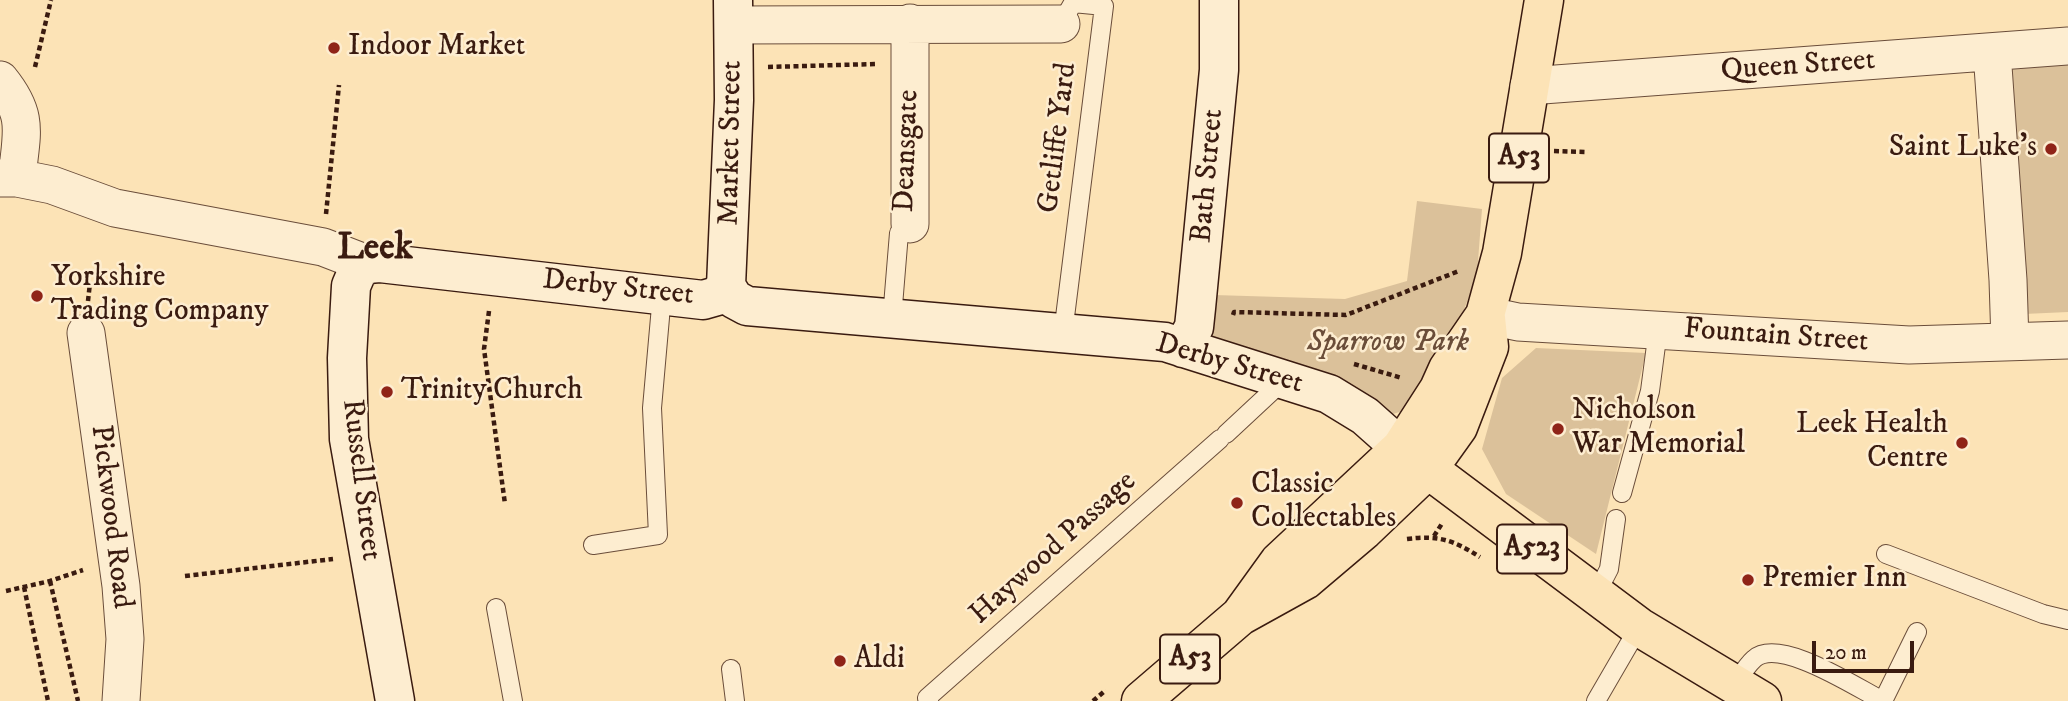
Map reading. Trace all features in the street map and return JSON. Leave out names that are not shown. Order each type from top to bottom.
[{"type":"highway","name":"A53","points":[[1145,700],[1240,617],[1279,562],[1458,427],[1489,348],[1485,315],[1502,253],[1544,0]]},
{"type":"highway","name":"A523","points":[[1414,458],[1489,517],[1639,627],[1748,693]]},
{"type":"street","name":"Bath Street","points":[[1183,348],[1194,327],[1196,308],[1219,70],[1219,0]]},
{"type":"street","points":[[734,13],[910,23],[1061,24]]},
{"type":"street","name":"Market Street","points":[[726,286],[734,13]]},
{"type":"street","name":"Deansgate","points":[[910,23],[910,224]]},
{"type":"street","name":"Queen Street","points":[[1528,86],[2068,46]]},
{"type":"street","points":[[1992,52],[2010,342]]},
{"type":"street","points":[[0,80],[14,97],[23,121],[8,178]]},
{"type":"street","name":"Derby Street","points":[[8,178],[52,185],[116,208],[323,247],[367,264],[380,263],[703,300],[717,296],[726,286],[734,299],[747,306],[1165,342],[1329,394],[1365,416],[1414,458]]},
{"type":"street","name":"Russell Street","points":[[367,264],[357,272],[351,286],[346,358],[349,439],[395,701]]},
{"type":"street","name":"Fountain Street","points":[[1485,315],[1518,322],[1814,341],[1909,345],[2068,340]]},
{"type":"street","name":"Pickwood Road","points":[[86,333],[121,586],[125,639],[121,701]]},
{"type":"lane","name":"Getliffe Yard","points":[[1061,24],[1073,4],[1104,6],[1063,333]]},
{"type":"lane","name":"Deansgate","points":[[892,318],[899,233],[910,224]]},
{"type":"lane","points":[[593,545],[658,535],[652,408],[662,295]]},
{"type":"lane","points":[[1622,493],[1650,391],[1658,330]]},
{"type":"lane","name":"Haywood Passage","points":[[929,701],[927,698],[1284,380]]},
{"type":"lane","points":[[1595,596],[1609,569],[1616,519]]},
{"type":"lane","points":[[1886,554],[2043,614],[2068,620]]},
{"type":"lane","points":[[496,608],[513,701]]},
{"type":"lane","points":[[1595,701],[1639,627]]},
{"type":"lane","points":[[1748,693],[1755,658],[1772,652],[1796,656],[1883,701],[1917,632]]},
{"type":"lane","points":[[731,669],[735,701]]},
{"type":"path","points":[[23,121],[51,0]]},
{"type":"path","points":[[734,68],[911,63]]},
{"type":"path","points":[[323,247],[338,85]]},
{"type":"path","points":[[1231,321],[1234,312],[1346,315],[1465,268],[1459,281]]},
{"type":"path","points":[[494,276],[484,349],[505,504]]},
{"type":"path","points":[[1345,362],[1410,380],[1374,406],[1365,416]]},
{"type":"path","points":[[1434,536],[1461,493]]},
{"type":"path","points":[[1399,540],[1434,536],[1465,547],[1488,562]]},
{"type":"path","points":[[185,576],[369,555]]},
{"type":"path","points":[[6,591],[50,581],[78,701]]},
{"type":"path","points":[[24,587],[48,701]]},
{"type":"green space","points":[[2068,56],[2068,312],[2024,314],[2005,61]]},
{"type":"green space","name":"Sparrow Park","points":[[1417,201],[1482,209],[1477,274],[1453,340],[1409,409],[1393,414],[1199,344],[1214,295],[1345,299],[1407,281]]},
{"type":"green space","points":[[1536,348],[1646,353],[1596,554],[1506,494],[1482,449],[1502,378]]},
{"type":"place","name":"Indoor Market","points":[[334,48]]},
{"type":"place","name":"Saint Luke's","points":[[2051,149]]},
{"type":"place","name":"Yorkshire Trading Company","points":[[37,296]]},
{"type":"place","name":"Trinity Church","points":[[387,392]]},
{"type":"place","name":"Nicholson War Memorial","points":[[1558,429]]},
{"type":"place","name":"Leek Health Centre","points":[[1962,443]]},
{"type":"place","name":"Classic Collectables","points":[[1237,503]]},
{"type":"place","name":"Premier Inn","points":[[1748,580]]},
{"type":"place","name":"Aldi","points":[[840,661]]},
{"type":"district","name":"Leek","points":[[375,250]]}]
